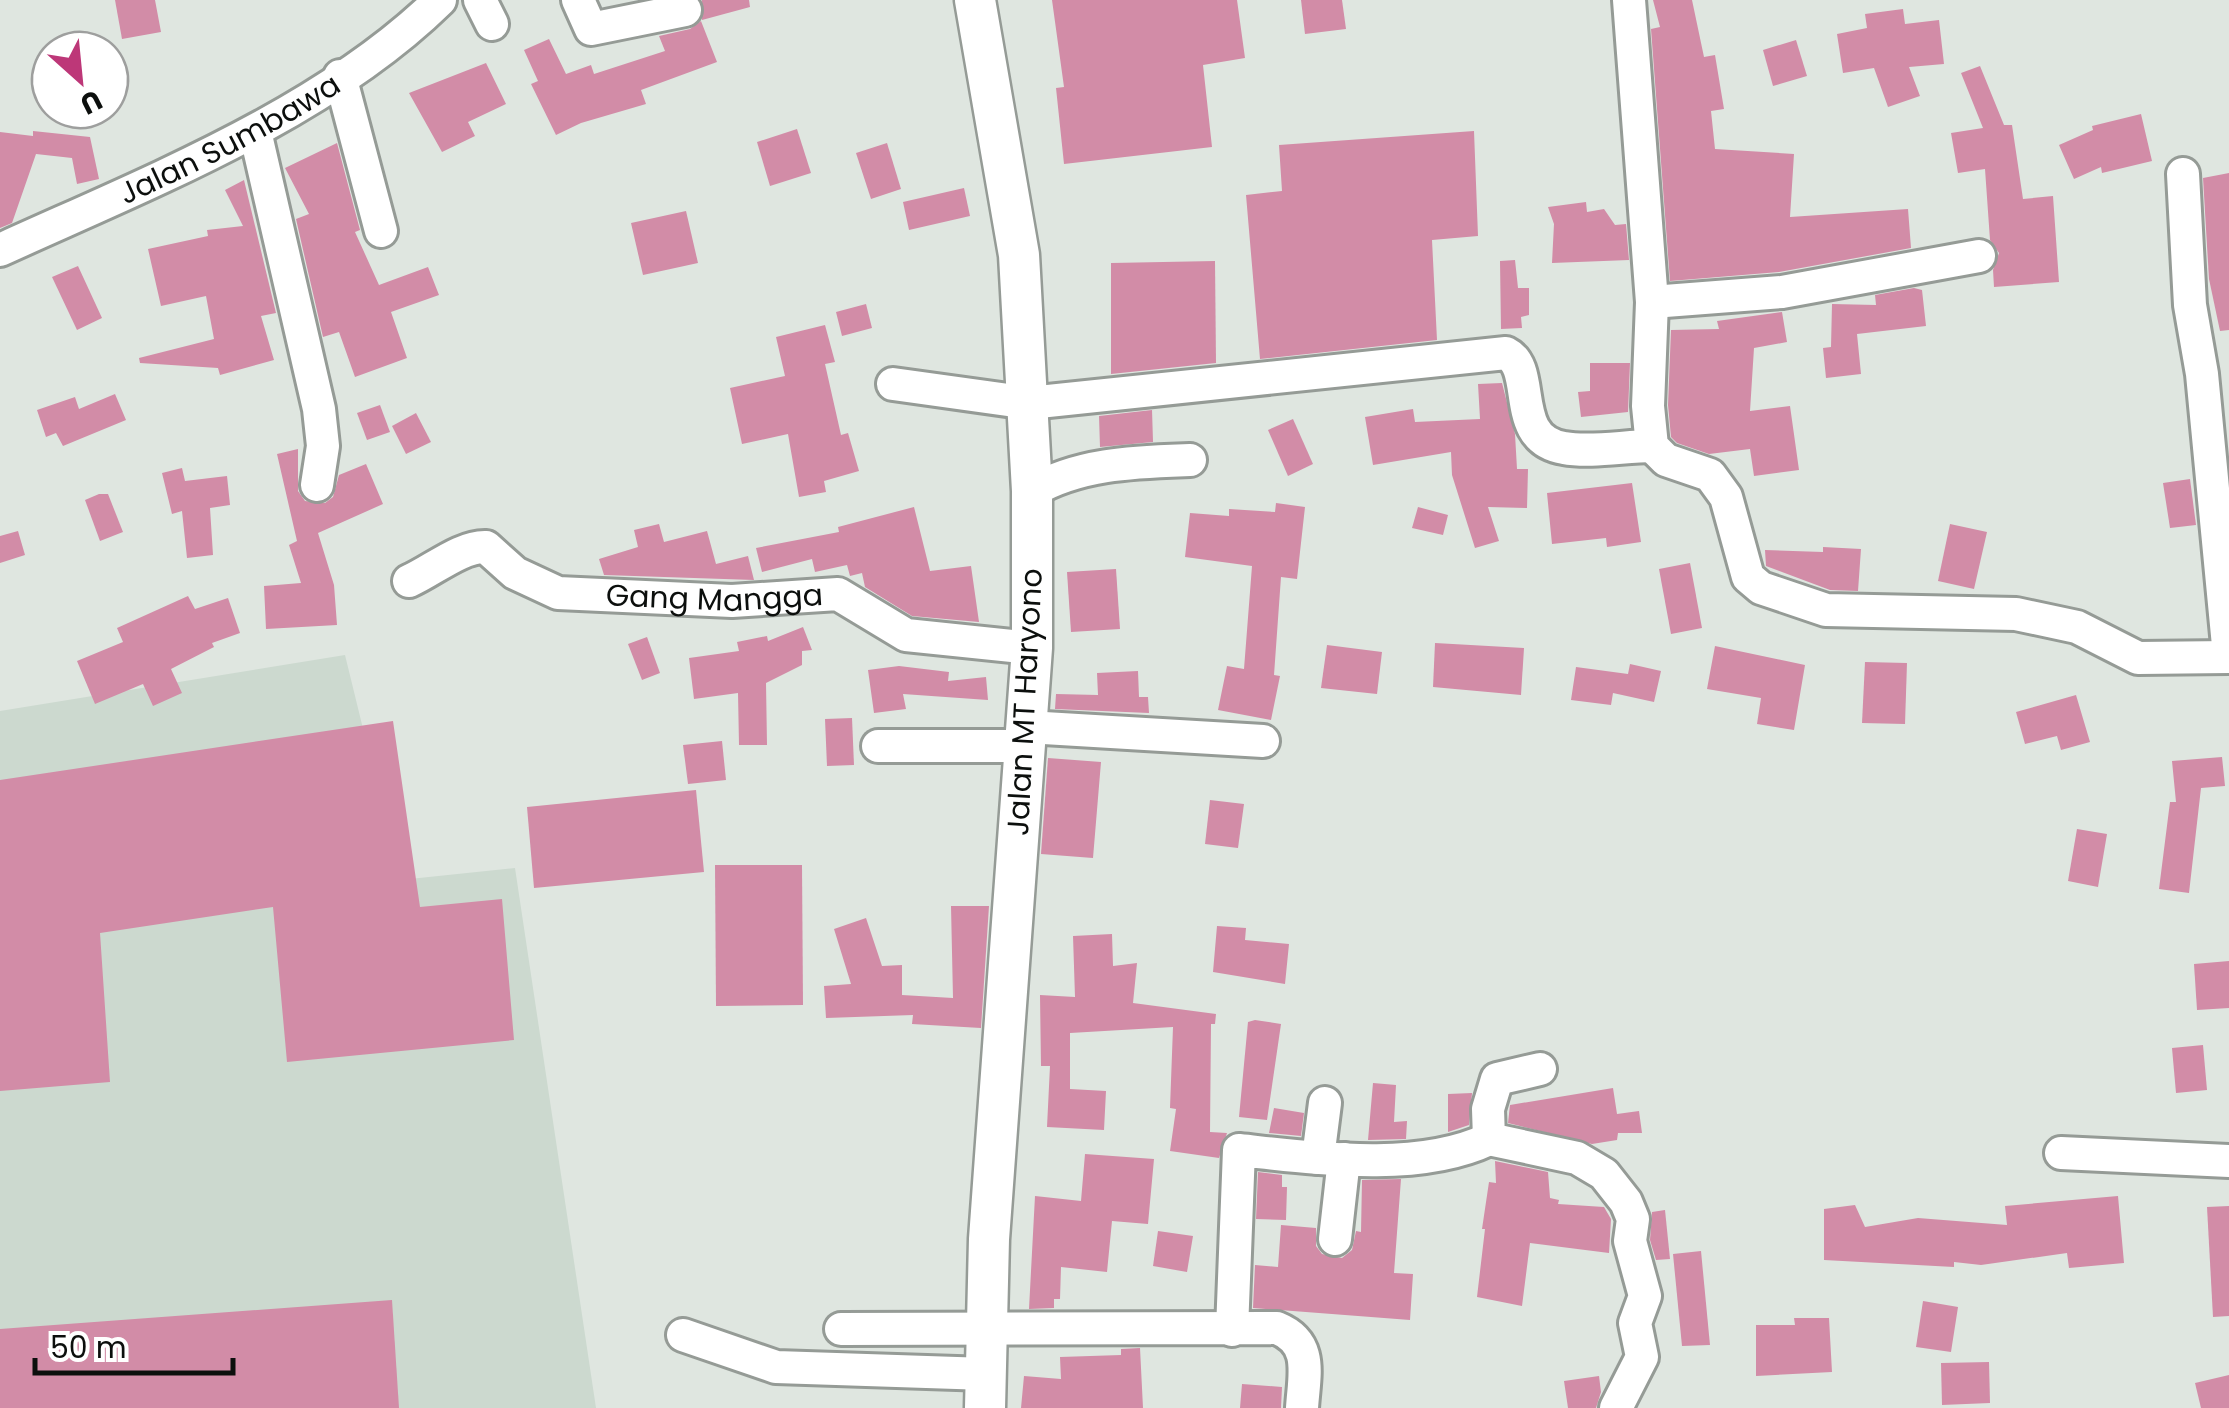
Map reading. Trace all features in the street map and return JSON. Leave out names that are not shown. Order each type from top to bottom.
[{"type":"main road","name":"Jalan MT Haryono","points":[[975,0],[1014,224],[1032,491],[1032,648],[989,1239],[986,1391]]},
{"type":"street","name":"Jalan Sumbawa","points":[[0,250],[255,131],[408,30],[440,0]]},
{"type":"street","points":[[578,0],[592,29],[685,10]]},
{"type":"street","points":[[1629,0],[1652,302],[1648,406],[1652,446],[1666,460],[1710,476],[1731,512],[1748,577],[1793,601],[1826,610],[2016,614],[2077,627],[2138,658],[2229,656],[2202,374],[2190,305],[2183,174]]},
{"type":"street","points":[[340,76],[381,232]]},
{"type":"street","points":[[255,131],[320,409],[323,446],[317,485]]},
{"type":"street","points":[[1652,302],[1782,292],[1979,256]]},
{"type":"street","points":[[893,384],[1029,403],[1506,353],[1518,366],[1529,422],[1543,440],[1564,448],[1652,446]]},
{"type":"street","points":[[1032,491],[1054,478],[1093,468],[1190,460]]},
{"type":"street","name":"Gang Mangga","points":[[408,581],[442,567],[466,550],[486,547],[516,572],[558,593],[732,601],[838,594],[906,635],[1032,648]]},
{"type":"street","points":[[878,746],[1026,736],[1263,741]]},
{"type":"street","points":[[1489,1139],[1488,1109],[1498,1079],[1540,1069]]},
{"type":"street","points":[[1325,1102],[1334,1239]]},
{"type":"street","points":[[1232,1330],[1238,1150],[1331,1158],[1463,1152],[1489,1139],[1577,1158],[1604,1174],[1626,1202],[1633,1219],[1630,1241],[1645,1296],[1635,1322],[1642,1356],[1616,1408]]},
{"type":"street","points":[[2060,1153],[2229,1161]]},
{"type":"street","points":[[841,1329],[987,1332],[1277,1328],[1300,1342],[1305,1353],[1302,1408]]},
{"type":"street","points":[[683,1335],[776,1368],[986,1391]]},
{"type":"shaded area","points":[[345,655],[400,880],[515,868],[596,1408],[0,1408],[0,711]]},
{"type":"building","points":[[115,0],[155,0],[161,32],[130,38],[130,30],[120,30]]},
{"type":"building","points":[[702,0],[749,0],[750,7],[702,20]]},
{"type":"building","points":[[1052,0],[1237,0],[1245,58],[1203,65],[1212,147],[1064,164],[1056,88],[1064,87]]},
{"type":"building","points":[[1301,0],[1342,0],[1346,29],[1305,34]]},
{"type":"building","points":[[1653,0],[1692,0],[1704,57],[1715,55],[1724,109],[1711,111],[1715,149],[1794,154],[1790,217],[1908,209],[1911,248],[1779,272],[1670,281],[1651,29],[1660,27]]},
{"type":"building","points":[[1903,9],[1905,24],[1939,20],[1944,64],[1909,67],[1920,96],[1888,107],[1874,68],[1843,73],[1837,34],[1867,28],[1865,14]]},
{"type":"building","points":[[701,21],[717,62],[641,90],[646,104],[581,123],[556,135],[531,84],[538,81],[524,50],[549,39],[566,74],[591,65],[594,74],[665,51],[659,36],[690,29]]},
{"type":"building","points":[[1796,40],[1807,76],[1773,86],[1763,50]]},
{"type":"building","points":[[486,63],[506,104],[468,122],[475,136],[442,152],[409,93]]},
{"type":"building","points":[[1980,66],[2004,125],[2012,125],[2023,199],[2053,196],[2059,282],[1994,287],[1993,270],[1999,253],[1990,240],[1985,169],[1958,173],[1951,133],[1983,128],[1961,73]]},
{"type":"building","points":[[2141,114],[2152,161],[2102,173],[2101,167],[2074,179],[2059,145],[2093,130],[2092,126]]},
{"type":"building","points":[[797,129],[811,173],[770,186],[757,142]]},
{"type":"building","points":[[33,131],[90,137],[99,179],[77,184],[72,158],[36,154],[12,223],[0,228],[0,132],[33,136]]},
{"type":"building","points":[[1474,131],[1478,236],[1432,240],[1437,340],[1260,359],[1246,195],[1282,191],[1279,145]]},
{"type":"building","points":[[337,143],[360,230],[355,232],[379,285],[428,267],[439,295],[391,312],[407,358],[355,377],[339,332],[323,337],[296,219],[309,214],[285,168]]},
{"type":"building","points":[[887,143],[901,189],[871,199],[856,153]]},
{"type":"building","points":[[2229,173],[2229,330],[2220,331],[2209,279],[2203,178]]},
{"type":"building","points":[[244,180],[276,313],[261,316],[274,360],[220,375],[218,368],[140,363],[139,358],[214,339],[206,296],[161,306],[148,249],[208,236],[207,230],[243,226],[225,190]]},
{"type":"building","points":[[964,188],[970,216],[909,230],[903,202]]},
{"type":"building","points":[[1586,202],[1587,212],[1604,209],[1615,225],[1626,224],[1629,260],[1552,263],[1554,224],[1548,207]]},
{"type":"building","points":[[686,211],[698,263],[643,275],[631,223]]},
{"type":"building","points":[[1515,260],[1518,288],[1529,288],[1529,315],[1521,317],[1522,328],[1501,329],[1500,261]]},
{"type":"building","points":[[1215,261],[1216,363],[1111,374],[1111,263]]},
{"type":"building","points":[[78,266],[102,318],[77,330],[52,277]]},
{"type":"building","points":[[1922,290],[1926,326],[1857,334],[1861,374],[1826,378],[1823,348],[1831,347],[1832,304],[1876,305],[1875,295]]},
{"type":"building","points":[[866,304],[872,328],[842,336],[836,312]]},
{"type":"building","points":[[1782,312],[1787,342],[1754,348],[1750,411],[1790,406],[1799,470],[1754,476],[1750,449],[1709,454],[1677,443],[1671,437],[1668,405],[1671,330],[1719,329],[1717,321]]},
{"type":"building","points":[[825,325],[835,362],[825,364],[841,435],[848,433],[859,471],[824,481],[826,492],[799,497],[788,434],[742,444],[730,388],[785,376],[776,337]]},
{"type":"building","points":[[1590,363],[1630,363],[1628,412],[1581,417],[1578,392],[1590,391]]},
{"type":"building","points":[[1502,383],[1515,434],[1517,469],[1528,469],[1527,508],[1488,507],[1499,541],[1475,548],[1452,475],[1451,452],[1373,465],[1365,417],[1413,409],[1415,422],[1480,419],[1478,384]]},
{"type":"building","points":[[115,394],[126,420],[63,446],[56,433],[46,437],[37,410],[75,397],[79,409]]},
{"type":"building","points":[[380,405],[390,432],[367,440],[357,413]]},
{"type":"building","points":[[1152,410],[1153,442],[1100,447],[1099,416]]},
{"type":"building","points":[[416,413],[431,442],[406,454],[392,426]]},
{"type":"building","points":[[1293,419],[1313,464],[1288,476],[1268,430]]},
{"type":"building","points":[[298,449],[298,491],[305,501],[325,503],[333,497],[339,475],[366,464],[383,504],[318,533],[334,585],[337,625],[266,629],[264,586],[301,583],[289,545],[297,541],[277,454]]},
{"type":"building","points":[[182,468],[185,481],[227,476],[230,505],[210,508],[213,555],[187,558],[182,511],[172,514],[162,473]]},
{"type":"building","points":[[2190,479],[2196,525],[2170,528],[2163,483]]},
{"type":"building","points":[[1632,483],[1641,542],[1607,547],[1606,538],[1552,544],[1547,493]]},
{"type":"building","points":[[108,494],[123,532],[100,541],[85,500]]},
{"type":"building","points":[[1276,503],[1305,507],[1297,579],[1281,577],[1274,675],[1280,676],[1271,720],[1218,710],[1227,666],[1244,669],[1252,566],[1185,557],[1190,513],[1229,516],[1229,509],[1275,512]]},
{"type":"building","points":[[914,507],[930,571],[971,566],[979,622],[912,616],[865,587],[862,573],[850,576],[847,565],[815,572],[812,559],[762,572],[756,548],[839,532],[838,527]]},
{"type":"building","points":[[1418,507],[1448,515],[1443,535],[1412,528]]},
{"type":"building","points":[[659,524],[664,542],[707,531],[716,564],[748,556],[754,580],[604,575],[599,559],[638,547],[634,530]]},
{"type":"building","points":[[1950,524],[1987,532],[1974,589],[1938,581]]},
{"type":"building","points":[[18,531],[25,555],[0,563],[0,536]]},
{"type":"building","points":[[1823,547],[1861,549],[1858,591],[1830,590],[1766,566],[1765,550],[1823,552]]},
{"type":"building","points":[[1690,563],[1702,628],[1671,634],[1659,569]]},
{"type":"building","points":[[1116,569],[1120,629],[1071,632],[1067,572]]},
{"type":"building","points":[[188,596],[195,609],[228,598],[240,633],[212,643],[214,647],[171,669],[182,693],[153,706],[143,684],[95,704],[77,661],[123,642],[117,628]]},
{"type":"building","points":[[803,627],[812,650],[802,651],[802,665],[766,683],[767,745],[739,745],[738,693],[694,699],[689,658],[739,651],[737,642],[767,636],[768,641]]},
{"type":"building","points":[[647,637],[660,673],[642,680],[628,644]]},
{"type":"building","points":[[1435,643],[1524,648],[1521,695],[1433,687]]},
{"type":"building","points":[[1327,645],[1382,652],[1377,694],[1321,688]]},
{"type":"building","points":[[1715,646],[1805,665],[1794,730],[1757,724],[1761,698],[1707,689]]},
{"type":"building","points":[[1865,662],[1907,663],[1905,724],[1862,723]]},
{"type":"building","points":[[1630,664],[1661,671],[1654,702],[1613,693],[1611,705],[1571,700],[1576,667],[1628,674]]},
{"type":"building","points":[[899,666],[949,672],[948,681],[986,677],[988,700],[903,694],[906,709],[874,713],[868,670]]},
{"type":"building","points":[[1138,671],[1139,697],[1148,697],[1149,713],[1055,709],[1056,694],[1098,695],[1097,673]]},
{"type":"building","points":[[2076,695],[2090,742],[2061,750],[2057,736],[2025,744],[2016,712]]},
{"type":"building","points":[[852,718],[854,765],[827,766],[825,719]]},
{"type":"building","points":[[393,721],[420,907],[502,899],[514,1040],[287,1062],[273,907],[100,933],[110,1082],[0,1091],[0,780]]},
{"type":"building","points":[[722,741],[726,780],[688,784],[683,745]]},
{"type":"building","points":[[2222,757],[2225,786],[2201,788],[2189,893],[2159,889],[2170,802],[2176,802],[2172,761]]},
{"type":"building","points":[[1048,758],[1101,762],[1093,858],[1041,854]]},
{"type":"building","points":[[696,790],[704,872],[534,888],[527,807]]},
{"type":"building","points":[[1210,800],[1244,804],[1238,848],[1205,844]]},
{"type":"building","points":[[2077,829],[2107,834],[2098,887],[2068,881]]},
{"type":"building","points":[[715,865],[802,865],[803,1005],[716,1006]]},
{"type":"building","points":[[951,906],[989,906],[981,1028],[912,1024],[913,1015],[826,1018],[824,986],[851,984],[834,929],[866,918],[882,966],[902,965],[902,995],[953,998]]},
{"type":"building","points":[[1217,926],[1246,928],[1245,940],[1289,944],[1285,984],[1213,972]]},
{"type":"building","points":[[1112,934],[1113,966],[1137,963],[1133,1003],[1216,1014],[1215,1024],[1211,1024],[1210,1132],[1227,1133],[1219,1158],[1170,1151],[1176,1109],[1170,1108],[1173,1027],[1070,1033],[1070,1089],[1106,1091],[1104,1130],[1047,1127],[1050,1066],[1041,1066],[1040,995],[1075,997],[1073,936]]},
{"type":"building","points":[[2229,961],[2229,1008],[2197,1010],[2194,964]]},
{"type":"building","points":[[1248,1022],[1281,1024],[1267,1120],[1239,1117]]},
{"type":"building","points":[[2203,1045],[2207,1090],[2176,1093],[2172,1048]]},
{"type":"building","points":[[1373,1083],[1396,1085],[1394,1122],[1407,1121],[1406,1139],[1368,1140]]},
{"type":"building","points":[[1613,1088],[1617,1114],[1639,1111],[1642,1133],[1618,1133],[1617,1140],[1592,1144],[1508,1123],[1510,1105]]},
{"type":"building","points":[[1472,1093],[1469,1125],[1448,1132],[1448,1094]]},
{"type":"building","points":[[1274,1108],[1304,1113],[1301,1136],[1269,1133]]},
{"type":"building","points":[[1085,1154],[1154,1159],[1148,1224],[1112,1221],[1107,1272],[1061,1267],[1060,1299],[1054,1299],[1054,1308],[1029,1309],[1035,1196],[1081,1201]]},
{"type":"building","points":[[1495,1161],[1548,1172],[1550,1198],[1559,1200],[1558,1204],[1604,1207],[1611,1219],[1609,1253],[1530,1243],[1522,1306],[1477,1297],[1482,1229],[1489,1182],[1496,1183]]},
{"type":"building","points":[[1258,1172],[1282,1175],[1282,1187],[1287,1187],[1286,1220],[1256,1219]]},
{"type":"building","points":[[1401,1179],[1394,1273],[1413,1274],[1410,1320],[1253,1308],[1255,1265],[1278,1267],[1281,1225],[1316,1228],[1316,1246],[1322,1254],[1342,1258],[1352,1250],[1356,1231],[1361,1232],[1362,1180]]},
{"type":"building","points":[[2118,1196],[2124,1263],[2069,1268],[2067,1253],[1981,1265],[1954,1262],[1954,1267],[1824,1260],[1824,1209],[1855,1205],[1865,1227],[1918,1218],[2007,1225],[2005,1206]]},
{"type":"building","points":[[2229,1206],[2229,1316],[2213,1317],[2207,1207]]},
{"type":"building","points":[[1665,1210],[1670,1259],[1656,1260],[1650,1240],[1652,1212]]},
{"type":"building","points":[[1158,1231],[1193,1236],[1187,1272],[1153,1266]]},
{"type":"building","points":[[1701,1251],[1710,1345],[1682,1346],[1673,1254]]},
{"type":"building","points":[[392,1300],[399,1408],[0,1408],[0,1329]]},
{"type":"building","points":[[1923,1301],[1958,1307],[1951,1352],[1916,1347]]},
{"type":"building","points":[[1794,1318],[1829,1318],[1832,1372],[1756,1376],[1756,1325],[1795,1325]]},
{"type":"building","points":[[1140,1348],[1143,1408],[1021,1408],[1024,1376],[1061,1379],[1060,1357],[1121,1355],[1121,1349]]},
{"type":"building","points":[[1989,1362],[1990,1403],[1942,1405],[1941,1363]]},
{"type":"building","points":[[2229,1375],[2229,1408],[2201,1408],[2195,1383]]},
{"type":"building","points":[[1599,1376],[1601,1392],[1596,1408],[1568,1408],[1564,1381]]},
{"type":"building","points":[[1242,1384],[1282,1387],[1281,1408],[1240,1408]]}]
